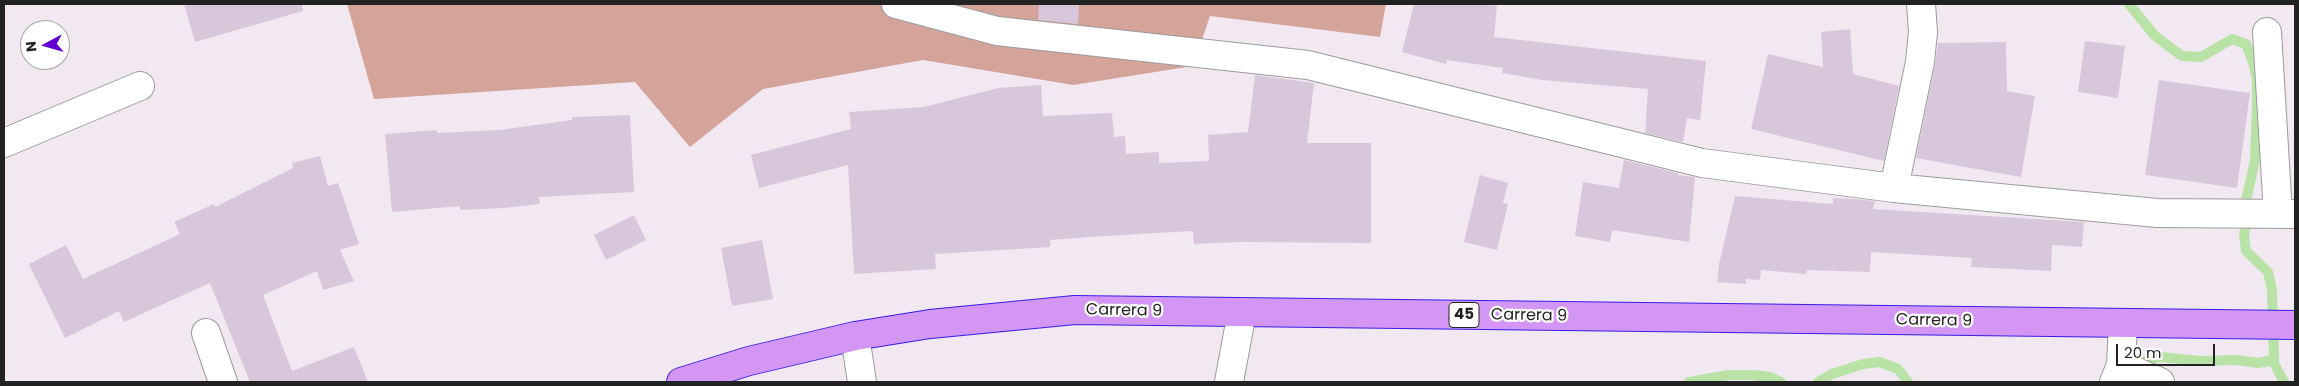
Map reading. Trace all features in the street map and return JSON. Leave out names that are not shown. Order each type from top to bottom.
[{"type":"highway","name":"Carrera 9","points":[[681,382],[749,361],[855,336],[930,324],[1075,310],[2291,325]]},
{"type":"street","points":[[896,4],[997,31],[1308,65],[1702,162],[1894,188],[2157,213],[2286,214],[2267,32]]},
{"type":"street","points":[[1894,188],[1920,62],[1923,32],[1921,4]]},
{"type":"street","points":[[4,143],[140,86]]},
{"type":"street","points":[[1229,382],[1242,312]]},
{"type":"street","points":[[2123,323],[2118,373],[2160,382]]},
{"type":"street","points":[[206,332],[222,382]]},
{"type":"street","points":[[855,336],[862,382]]},
{"type":"shaded area","points":[[347,4],[1386,4],[1380,37],[1210,16],[1193,66],[1073,85],[923,60],[763,89],[690,147],[635,82],[374,99]]},
{"type":"building","points":[[184,4],[302,4],[303,11],[195,42]]},
{"type":"building","points":[[1039,4],[1079,4],[1078,24],[1038,20]]},
{"type":"building","points":[[1414,4],[1479,4],[1497,6],[1494,37],[1706,61],[1700,120],[1687,118],[1683,142],[1645,133],[1648,89],[1542,80],[1502,73],[1503,68],[1447,60],[1446,64],[1402,52]]},
{"type":"building","points":[[1850,29],[1853,74],[1899,86],[1884,161],[1751,129],[1768,54],[1823,67],[1821,32]]},
{"type":"building","points":[[2085,41],[2125,46],[2118,98],[2078,92]]},
{"type":"building","points":[[2006,42],[2007,91],[2035,96],[2021,177],[1916,158],[1938,43]]},
{"type":"building","points":[[1255,75],[1314,83],[1307,143],[1371,143],[1371,243],[1238,242],[1194,244],[1193,231],[1104,236],[1050,240],[1050,247],[935,254],[936,269],[854,274],[848,165],[759,188],[751,155],[851,129],[849,112],[924,107],[998,88],[1041,85],[1043,116],[1112,113],[1114,137],[1125,136],[1126,154],[1159,152],[1159,163],[1209,161],[1208,135],[1248,132]]},
{"type":"building","points":[[2159,80],[2250,93],[2237,188],[2145,175]]},
{"type":"building","points":[[630,115],[634,192],[539,197],[540,204],[504,208],[460,210],[460,206],[392,212],[385,134],[437,130],[437,133],[500,130],[572,120],[572,117]]},
{"type":"building","points":[[320,156],[328,186],[338,183],[359,244],[340,250],[354,281],[323,290],[317,271],[263,295],[292,371],[354,347],[368,382],[250,382],[210,283],[124,322],[119,311],[65,338],[29,264],[66,245],[83,279],[180,234],[174,222],[214,204],[215,207],[293,168],[292,163]]},
{"type":"building","points":[[1624,160],[1678,173],[1678,175],[1695,177],[1689,242],[1612,230],[1610,242],[1575,236],[1583,182],[1619,188]]},
{"type":"building","points":[[1480,175],[1508,183],[1503,203],[1508,204],[1497,250],[1464,242]]},
{"type":"building","points":[[1735,196],[1833,204],[1833,198],[1854,199],[1875,201],[1873,209],[2084,222],[2082,247],[2052,245],[2051,271],[1971,267],[1972,258],[1871,252],[1870,272],[1807,270],[1806,274],[1761,270],[1760,280],[1746,279],[1746,284],[1717,282],[1719,264]]},
{"type":"building","points":[[634,215],[646,240],[606,260],[594,235]]},
{"type":"building","points":[[762,240],[773,299],[732,306],[721,248]]},
{"type":"waterway","points":[[2129,4],[2155,36],[2182,56],[2201,57],[2232,39],[2246,44],[2257,79],[2255,160],[2246,201]]},
{"type":"waterway","points":[[2247,220],[2244,235],[2246,251],[2268,272],[2272,290],[2274,363],[2284,382]]},
{"type":"waterway","points":[[2146,360],[2161,357],[2200,361],[2237,360],[2258,363],[2274,360]]},
{"type":"waterway","points":[[1818,382],[1832,374],[1863,364],[1880,362],[1898,369],[1908,382]]},
{"type":"waterway","points":[[1689,382],[1728,375],[1770,377],[1781,382]]}]
